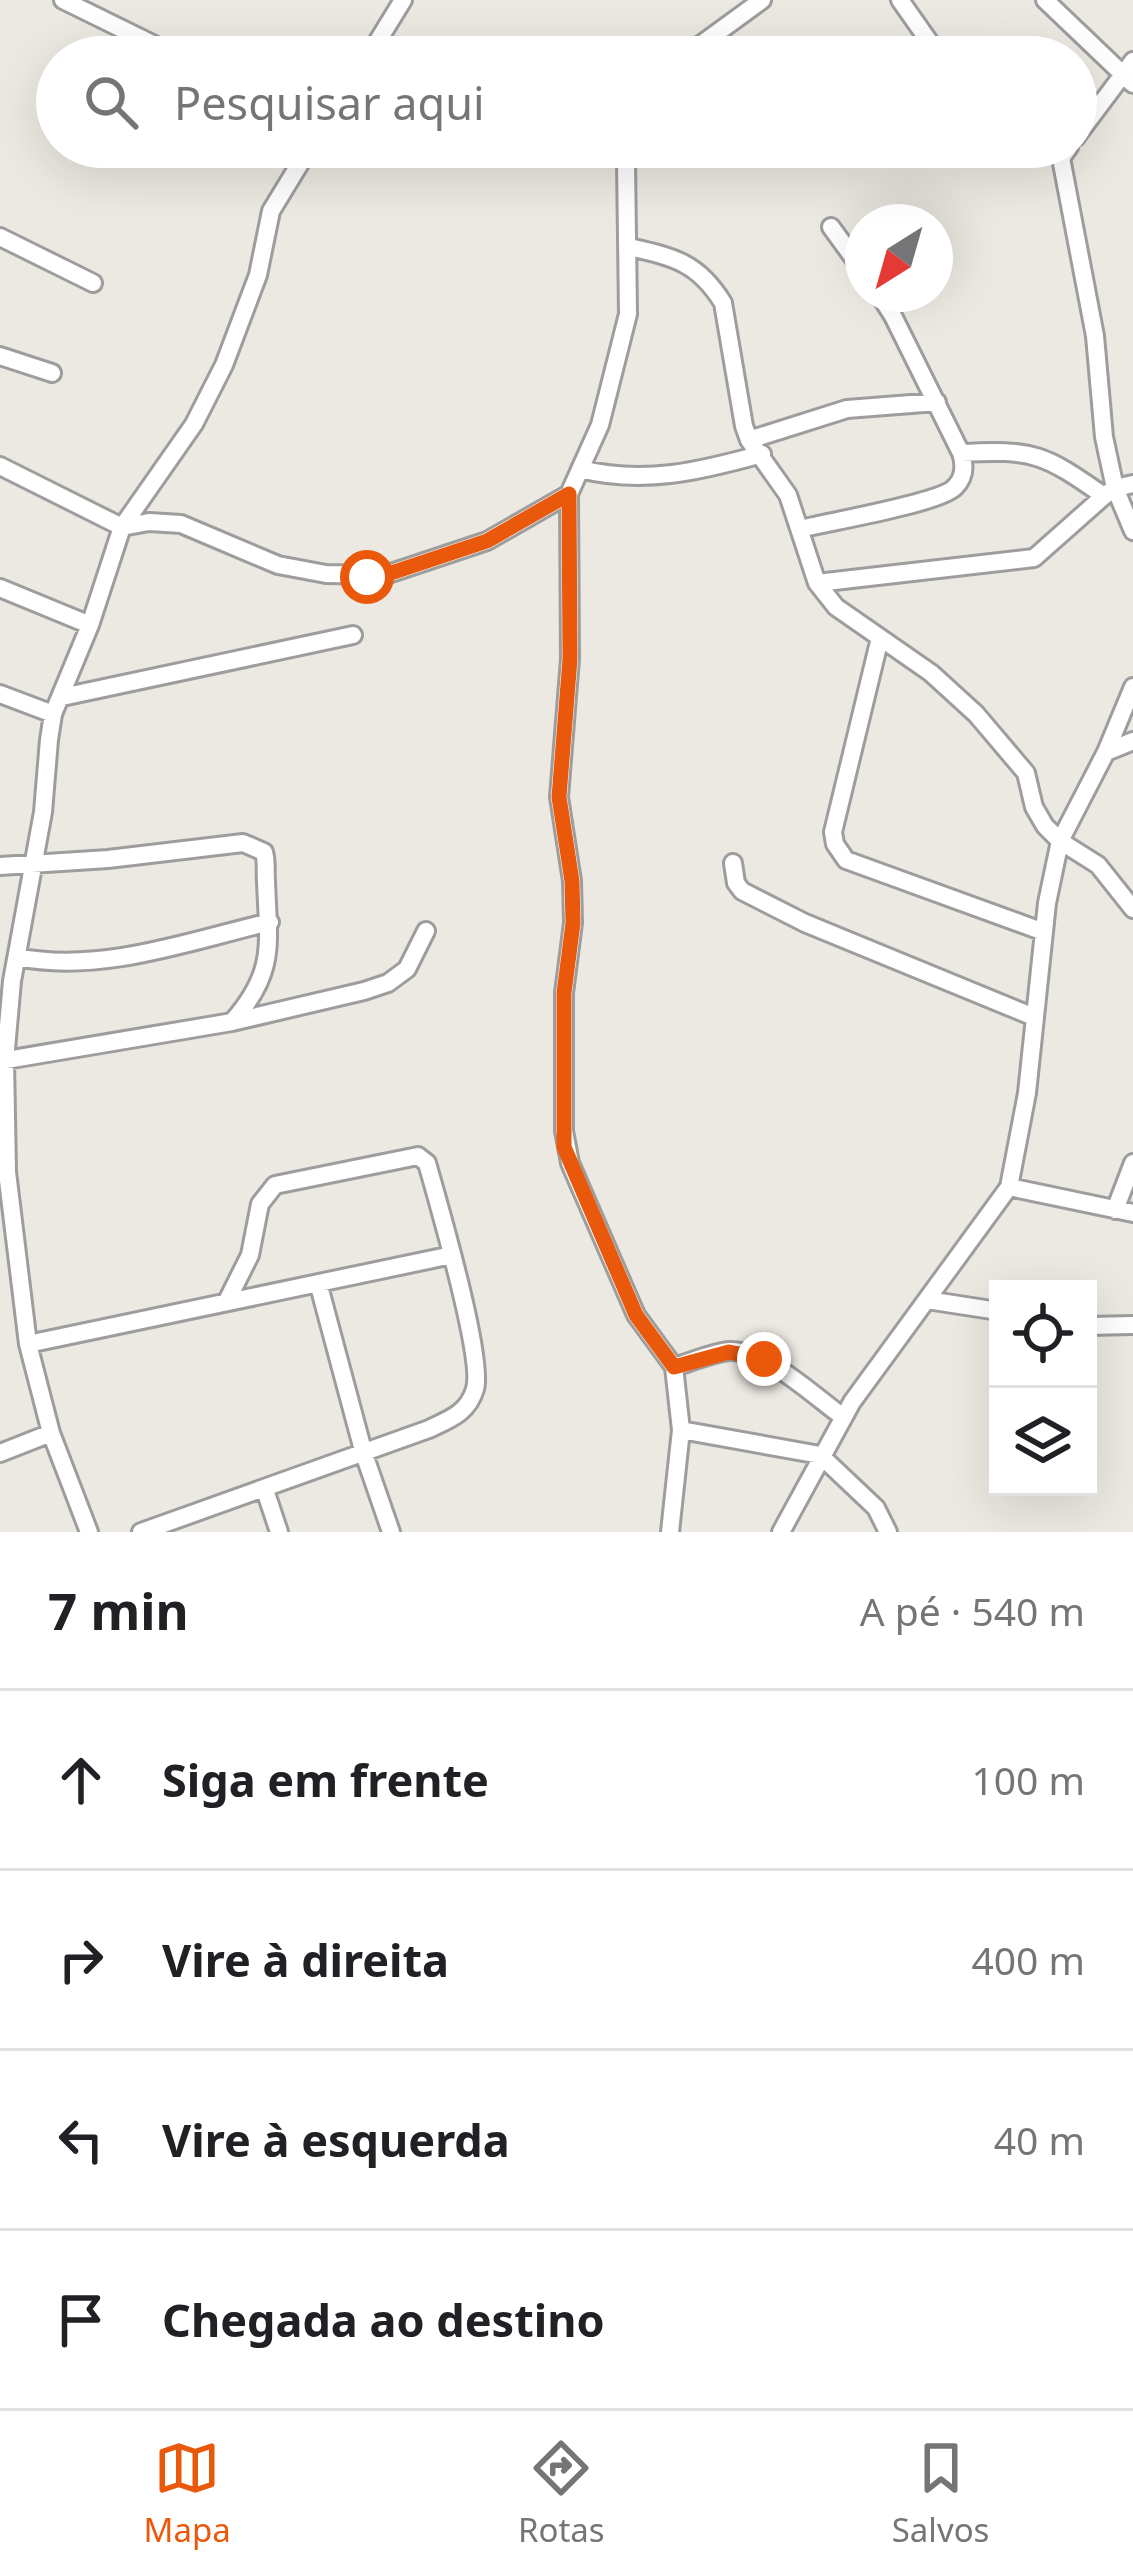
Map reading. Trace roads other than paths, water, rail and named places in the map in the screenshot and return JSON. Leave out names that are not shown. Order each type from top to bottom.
[{"type":"street","points":[[63,0],[136,36]]},
{"type":"street","points":[[381,36],[403,0]]},
{"type":"street","points":[[713,36],[762,0]]},
{"type":"street","points":[[900,0],[925,36]]},
{"type":"street","points":[[1045,0],[1086,36]]},
{"type":"street","points":[[1097,45],[1129,73],[1097,112]]},
{"type":"street","points":[[89,1532],[51,1433],[28,1344],[3,1173],[6,982],[17,957],[57,706],[122,526],[194,424],[224,365],[258,275],[271,212],[297,168]]},
{"type":"street","points":[[626,168],[628,314],[600,425],[569,494],[570,659],[559,797],[572,881],[573,923],[564,993],[564,1147],[636,1315],[674,1367],[681,1430],[670,1532]]},
{"type":"street","points":[[1067,168],[1095,336],[1104,437],[1133,531]]},
{"type":"street","points":[[832,227],[845,245]]},
{"type":"street","points":[[0,237],[93,283]]},
{"type":"street","points":[[628,247],[680,259],[713,287],[728,322],[749,440],[788,495],[817,583],[836,608],[931,673],[1004,745],[1025,773],[1045,826],[1126,886],[1133,909]]},
{"type":"street","points":[[800,529],[945,495],[962,477],[961,453],[888,312]]},
{"type":"street","points":[[0,356],[52,373]]},
{"type":"street","points":[[749,440],[847,409],[938,402]]},
{"type":"street","points":[[961,453],[1016,450],[1036,454],[1118,489]]},
{"type":"street","points":[[580,469],[637,478],[703,470],[762,454]]},
{"type":"street","points":[[0,466],[122,526],[182,524],[278,565],[367,577],[487,541],[569,494]]},
{"type":"street","points":[[817,583],[1034,558],[1118,489]]},
{"type":"street","points":[[0,588],[90,625]]},
{"type":"street","points":[[0,694],[57,706],[353,634]]},
{"type":"street","points":[[880,638],[833,832],[835,844],[846,860],[1044,932]]},
{"type":"street","points":[[781,1532],[843,1417],[1009,1187],[1027,1093],[1044,932],[1060,841],[1133,687]]},
{"type":"street","points":[[1106,752],[1133,741]]},
{"type":"street","points":[[0,866],[243,843],[264,853],[270,922],[263,979],[232,1022]]},
{"type":"street","points":[[733,863],[736,883],[755,898],[860,947],[1034,1017]]},
{"type":"street","points":[[17,957],[50,964],[79,963],[270,922]]},
{"type":"street","points":[[2,1061],[232,1022],[388,983],[416,956],[425,931]]},
{"type":"street","points":[[141,1532],[364,1454],[464,1412],[477,1385],[452,1255],[423,1157],[274,1185],[260,1204],[250,1256],[227,1301]]},
{"type":"street","points":[[1009,1187],[1124,1212],[1133,1163]]},
{"type":"street","points":[[28,1344],[452,1255]]},
{"type":"street","points":[[319,1286],[364,1454],[391,1532]]},
{"type":"street","points":[[927,1300],[989,1310]]},
{"type":"street","points":[[1097,1326],[1133,1325]]},
{"type":"street","points":[[674,1367],[729,1352],[748,1354],[764,1359],[843,1417]]},
{"type":"street","points":[[681,1430],[820,1455],[876,1508],[888,1532]]},
{"type":"street","points":[[0,1453],[51,1433]]},
{"type":"street","points":[[265,1490],[279,1532]]}]
